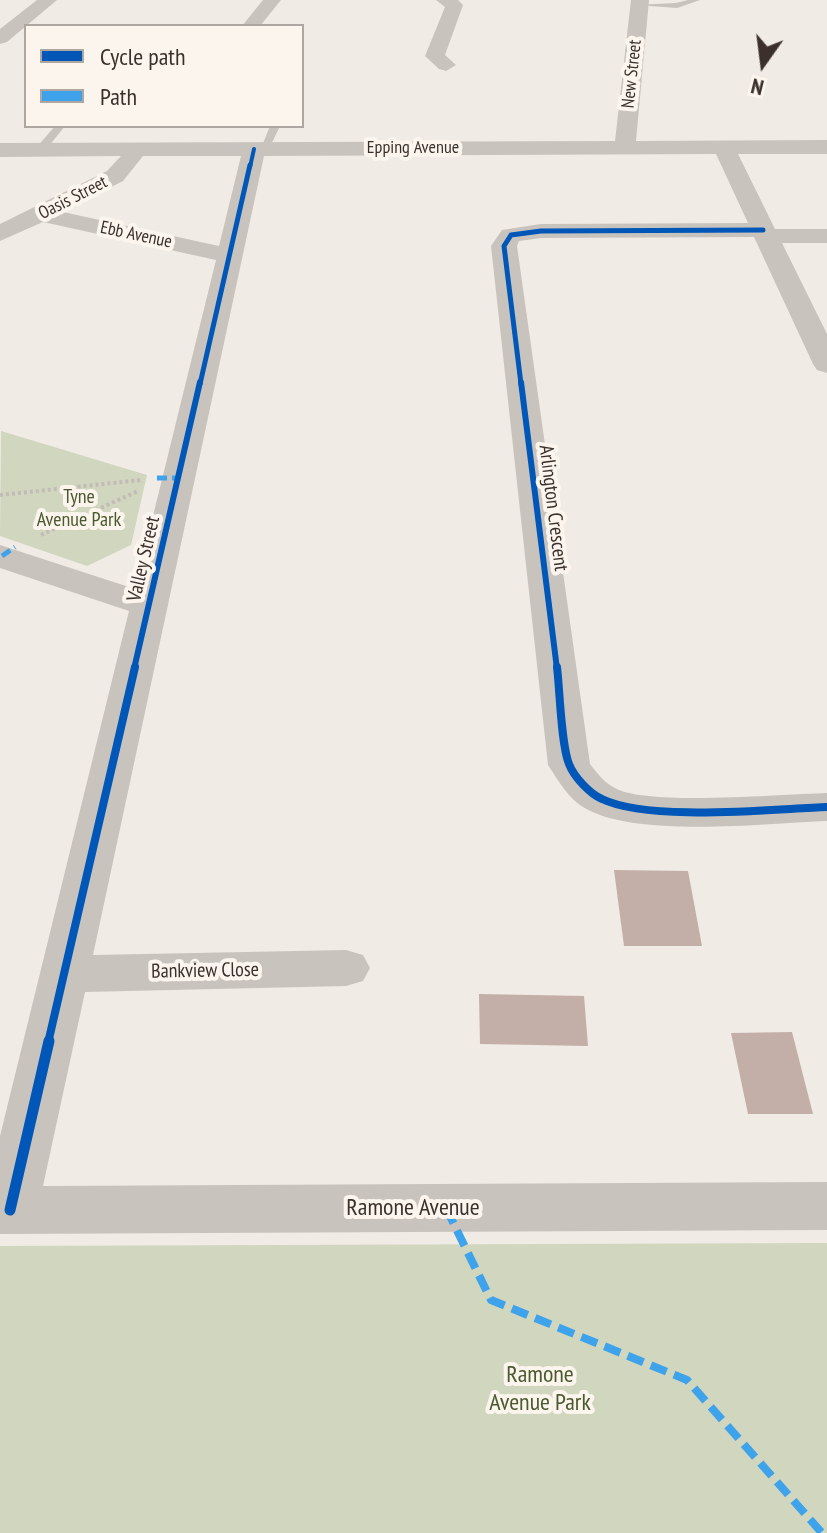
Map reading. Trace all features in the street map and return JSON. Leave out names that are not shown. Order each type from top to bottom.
[{"type":"street","points":[[253,24],[272,0]]},
{"type":"street","points":[[445,0],[454,5],[435,56],[446,65]]},
{"type":"street","name":"New Street","points":[[625,147],[640,2]]},
{"type":"street","points":[[41,24],[55,4]]},
{"type":"street","points":[[25,24],[55,4]]},
{"type":"street","points":[[0,59],[8,35]]},
{"type":"street","name":"Oasis Street","points":[[0,234],[115,176],[168,128]]},
{"type":"street","name":"Epping Avenue","points":[[0,150],[142,150],[264,142],[827,147]]},
{"type":"street","name":"Valley Street","points":[[5,1210],[65,974],[231,256],[264,142]]},
{"type":"street","points":[[724,147],[827,364]]},
{"type":"street","name":"Ebb Avenue","points":[[41,214],[231,256]]},
{"type":"street","name":"Arlington Crescent","points":[[827,236],[541,231],[511,235],[504,246],[569,765],[585,788],[604,801],[636,809],[827,807]]},
{"type":"street","points":[[0,556],[149,606]]},
{"type":"street","name":"Bankview Close","points":[[65,974],[346,968]]},
{"type":"street","name":"Ramone Avenue","points":[[5,1210],[827,1206]]},
{"type":"lane","points":[[640,2],[677,6],[696,0]]},
{"type":"lane","points":[[40,150],[58,128]]},
{"type":"path","points":[[0,495],[146,479]]},
{"type":"path","points":[[35,538],[144,488]]},
{"type":"green space","name":"Tyne Avenue Park","points":[[1,431],[147,475],[131,545],[87,566],[0,536]]},
{"type":"green space","name":"Ramone Avenue Park","points":[[827,1243],[827,1533],[0,1533],[0,1246]]},
{"type":"building","points":[[614,870],[688,871],[702,946],[624,946]]},
{"type":"building","points":[[479,994],[584,996],[588,1046],[480,1044]]},
{"type":"building","points":[[792,1032],[813,1114],[748,1114],[731,1033]]},
{"type":"marked path","points":[[157,478],[179,478]]},
{"type":"marked path","points":[[2,556],[15,547]]},
{"type":"marked path","points":[[446,1208],[491,1300],[687,1380],[822,1533]]},
{"type":"cycle path","points":[[10,1210],[254,149]]},
{"type":"cycle path","points":[[763,230],[541,231],[511,235],[504,246],[569,765],[592,793],[622,806],[678,811],[827,807]]}]
